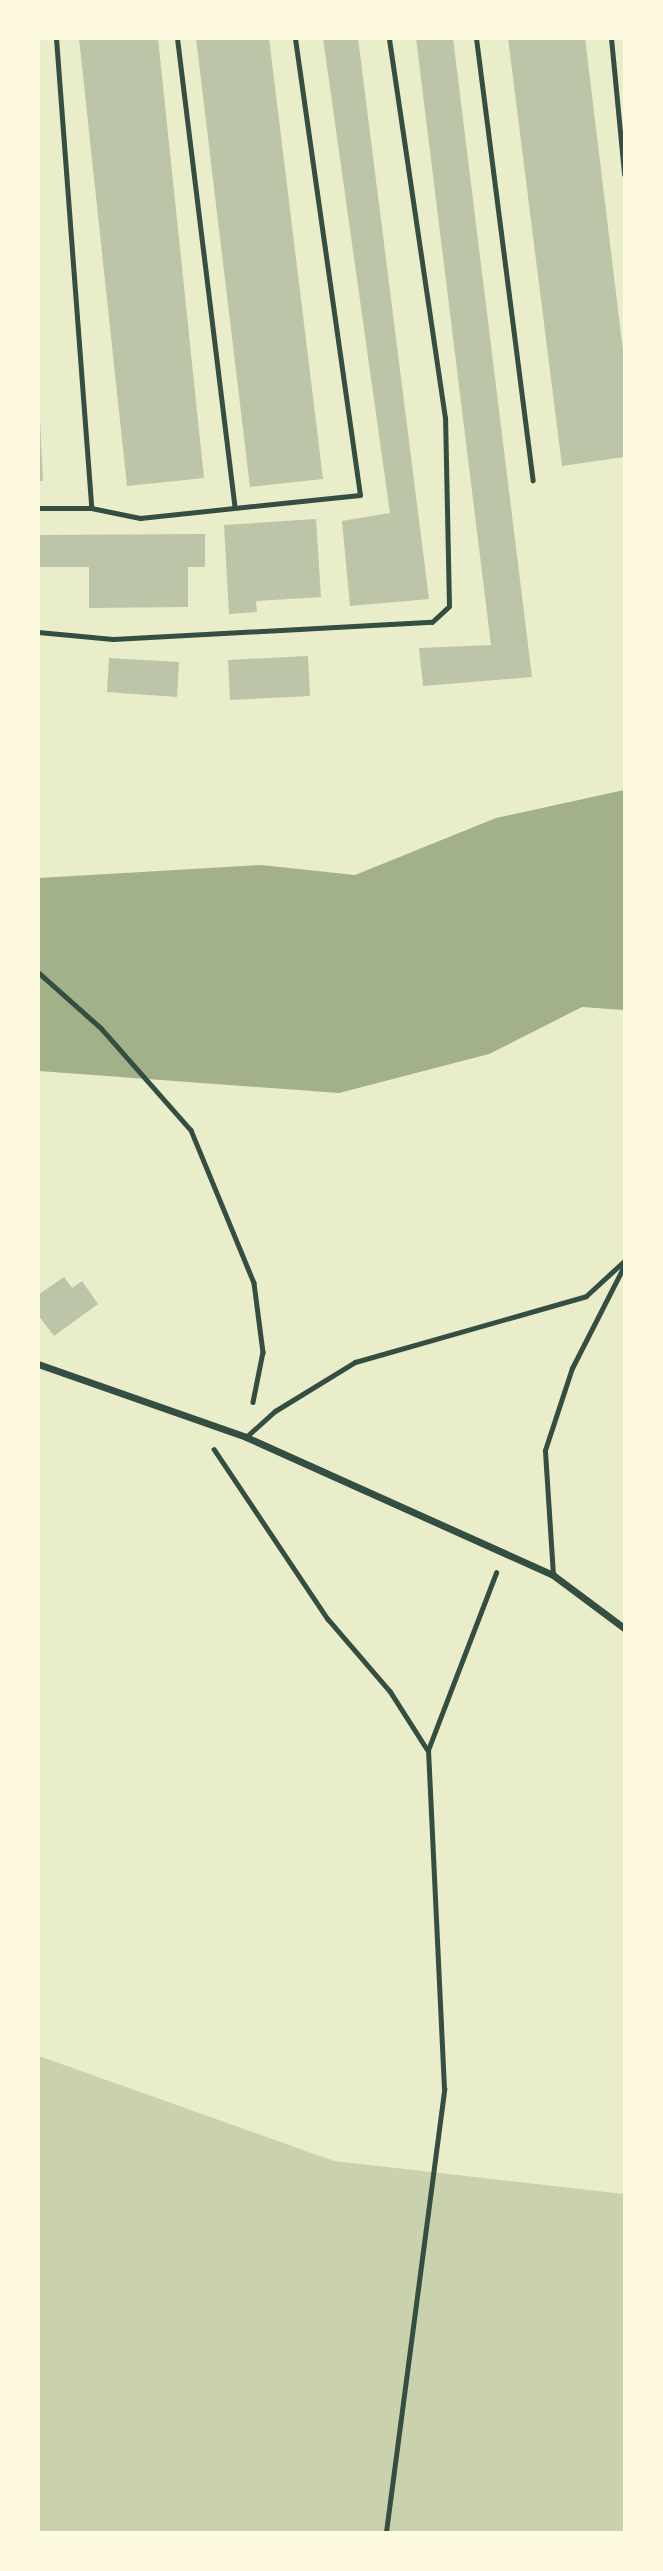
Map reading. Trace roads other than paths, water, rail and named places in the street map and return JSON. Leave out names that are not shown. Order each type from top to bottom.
[{"type":"street","points":[[38,1364],[190,1413],[553,1575],[625,1628]]},
{"type":"lane","points":[[56,38],[91,508]]},
{"type":"lane","points":[[177,38],[235,507]]},
{"type":"lane","points":[[38,508],[91,508],[140,519],[360,495],[295,38]]},
{"type":"lane","points":[[38,632],[113,639],[432,622],[449,606],[445,418],[389,38]]},
{"type":"lane","points":[[476,38],[533,480]]},
{"type":"lane","points":[[611,38],[625,174]]},
{"type":"lane","points":[[246,1437],[275,1411],[355,1362],[586,1296],[625,1264]]},
{"type":"lane","points":[[553,1575],[545,1450],[572,1368],[625,1264]]}]
